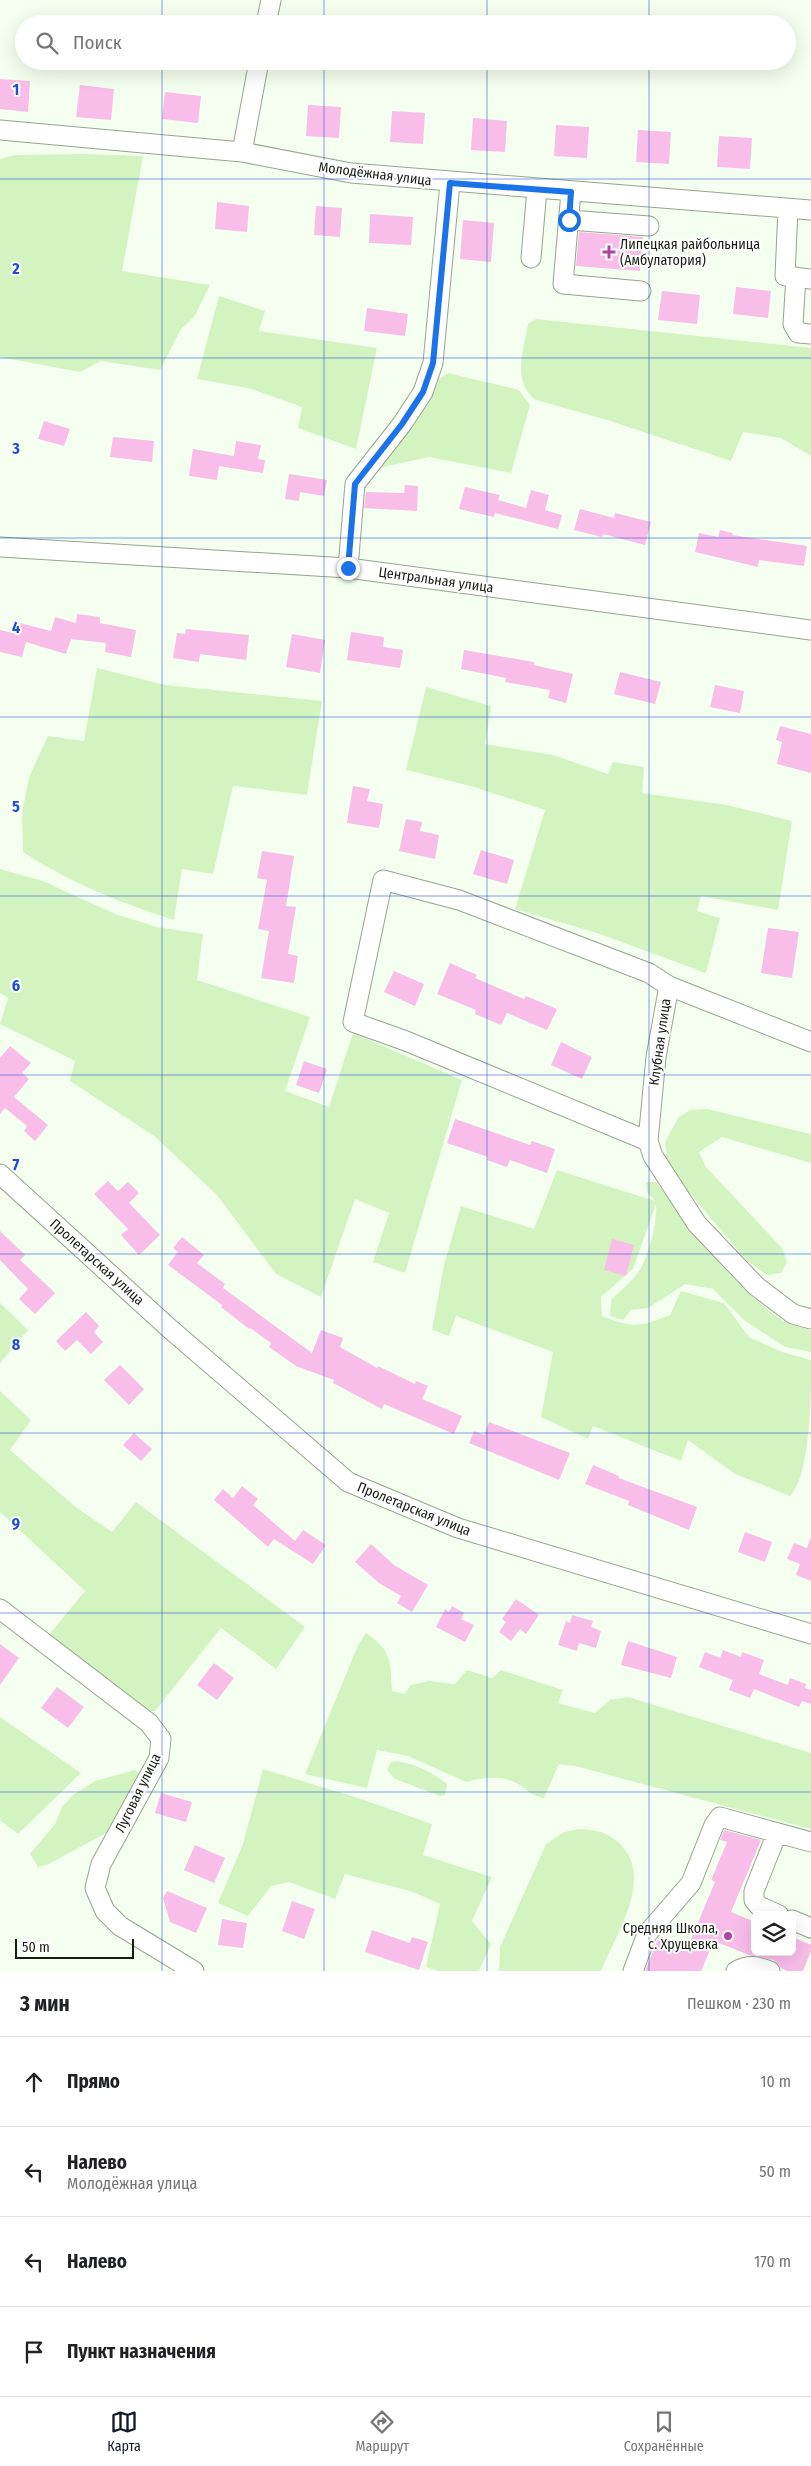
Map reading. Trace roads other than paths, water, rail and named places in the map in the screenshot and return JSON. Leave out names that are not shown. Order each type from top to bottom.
[{"type":"street","points":[[268,15],[271,0]]},
{"type":"street","points":[[242,152],[257,70]]},
{"type":"street","name":"Молодёжная улица","points":[[0,130],[242,152],[351,173],[450,183],[811,210]]},
{"type":"street","points":[[348,568],[355,484],[402,424],[423,392],[433,363],[450,183]]},
{"type":"street","points":[[531,258],[536,189]]},
{"type":"street","points":[[571,192],[563,284],[640,291]]},
{"type":"street","points":[[788,209],[785,276],[803,278],[793,324],[798,333],[811,334]]},
{"type":"street","points":[[569,220],[649,226]]},
{"type":"street","name":"Центральная улица","points":[[0,547],[348,568],[811,630]]},
{"type":"street","name":"Клубная улица","points":[[383,880],[459,900],[649,973],[668,986],[656,1057],[648,1141],[406,1041],[352,1022],[383,880]]},
{"type":"street","points":[[668,986],[811,1042]]},
{"type":"street","points":[[648,1141],[652,1156],[697,1224],[756,1286],[793,1314],[811,1319]]},
{"type":"street","name":"Пролетарская улица","points":[[0,1174],[169,1328],[348,1482],[458,1528],[811,1634]]},
{"type":"street","name":"Луговая улица","points":[[0,1609],[148,1723],[161,1739],[159,1758],[101,1864],[95,1888],[105,1911],[120,1926],[194,1971]]},
{"type":"street","points":[[633,1971],[647,1934],[691,1883],[714,1825],[720,1817],[811,1842]]},
{"type":"street","points":[[770,1911],[759,1906],[754,1900],[754,1891],[777,1832]]},
{"type":"street","points":[[796,1922],[811,1928]]},
{"type":"street","points":[[736,1971],[746,1966],[758,1966],[770,1971]]},
{"type":"place","name":"Липецкая райбольница (Амбулатория)","points":[[609,252]]},
{"type":"place","name":"Средняя Школа, с. Хрущевка","points":[[728,1936]]}]
